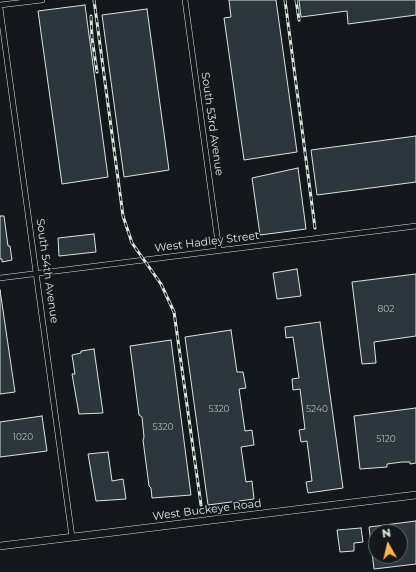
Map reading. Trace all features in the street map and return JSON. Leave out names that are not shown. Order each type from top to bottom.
[{"type":"main road","name":"West Buckeye Road","points":[[0,546],[416,495]]},
{"type":"street","points":[[0,6],[42,0]]},
{"type":"street","name":"South 53rd Avenue","points":[[186,0],[219,250]]},
{"type":"street","name":"South 54th Avenue","points":[[0,6],[72,537]]},
{"type":"street","name":"West Hadley Street","points":[[0,278],[416,226]]},
{"type":"building","points":[[229,0],[276,0],[297,152],[244,160],[224,18],[231,17]]},
{"type":"building","points":[[299,0],[416,0],[416,15],[348,24],[347,11],[301,17]]},
{"type":"building","points":[[85,5],[108,177],[62,184],[38,11]]},
{"type":"building","points":[[147,9],[169,170],[124,177],[102,15]]},
{"type":"building","points":[[416,136],[416,182],[317,195],[311,150]]},
{"type":"building","points":[[298,168],[306,229],[260,235],[252,178]]},
{"type":"building","points":[[0,216],[4,216],[8,246],[10,246],[12,260],[2,262],[2,259],[0,259]]},
{"type":"building","points":[[94,234],[96,252],[59,256],[58,238]]},
{"type":"building","points":[[297,269],[301,296],[277,299],[273,273]]},
{"type":"building","points":[[416,274],[416,336],[374,342],[376,363],[362,364],[352,282]]},
{"type":"building","points":[[0,290],[15,392],[0,394]]},
{"type":"building","points":[[320,322],[343,488],[308,493],[306,482],[312,481],[307,441],[301,442],[299,430],[305,429],[300,389],[293,390],[292,379],[299,378],[293,337],[286,338],[285,327]]},
{"type":"building","points":[[231,330],[237,372],[243,372],[246,388],[239,389],[245,431],[252,430],[254,445],[241,447],[246,482],[252,481],[254,499],[208,505],[185,337]]},
{"type":"building","points":[[171,340],[191,495],[152,498],[143,440],[142,417],[139,415],[130,346]]},
{"type":"building","points":[[94,349],[103,413],[79,414],[72,374],[75,374],[72,355],[81,353],[81,351]]},
{"type":"building","points":[[416,408],[416,463],[410,464],[410,462],[402,462],[387,464],[387,467],[360,469],[354,416]]},
{"type":"building","points":[[42,416],[47,451],[0,457],[0,422]]},
{"type":"building","points":[[108,452],[112,481],[123,479],[126,499],[96,501],[88,454]]},
{"type":"building","points":[[416,521],[416,564],[374,569],[373,564],[408,564],[408,524],[392,524]]},
{"type":"building","points":[[361,528],[363,542],[354,543],[354,551],[340,552],[337,530]]},
{"type":"railway","points":[[94,0],[123,216],[132,243],[161,284],[174,312],[201,505]]},
{"type":"railway","points":[[285,0],[315,228]]},
{"type":"railway","points":[[296,0],[299,20]]},
{"type":"railway","points":[[91,16],[92,38],[97,72]]}]
